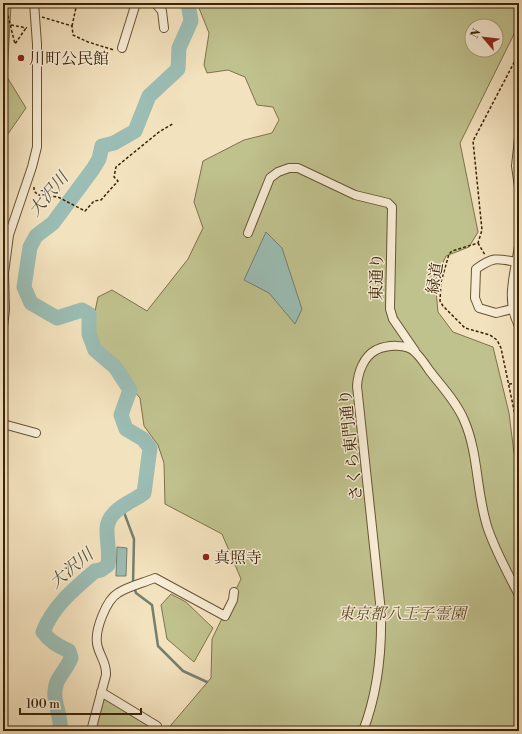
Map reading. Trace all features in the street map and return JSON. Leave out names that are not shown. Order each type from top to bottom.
[{"type":"street","points":[[3,327],[5,310],[4,273],[7,242],[32,167],[37,147],[37,44],[34,3]]},
{"type":"street","points":[[121,49],[136,3]]},
{"type":"street","points":[[155,3],[162,11],[164,28]]},
{"type":"street","points":[[519,138],[516,166],[519,187]]},
{"type":"street","name":"東通り","points":[[248,233],[270,178],[278,172],[290,168],[298,168],[355,195],[388,202],[392,207],[390,309],[393,319],[415,351]]},
{"type":"street","points":[[519,246],[510,295],[512,309],[519,326]]},
{"type":"street","points":[[512,309],[496,312],[479,308],[475,298],[476,270],[488,261],[496,258],[516,262]]},
{"type":"street","name":"さくら東門通り","points":[[363,731],[374,696],[380,669],[382,612],[358,396],[358,378],[362,364],[374,351],[387,346],[396,346],[415,351]]},
{"type":"street","points":[[415,351],[449,394],[464,420],[476,465],[480,499],[488,530],[519,595]]},
{"type":"street","points":[[3,424],[36,433]]},
{"type":"street","points":[[90,731],[107,667],[97,644],[97,632],[101,619],[114,596],[155,578],[225,616],[233,600],[234,592]]},
{"type":"street","points":[[101,692],[157,726],[154,731]]},
{"type":"path","points":[[77,3],[72,26],[73,34],[88,42],[121,49]]},
{"type":"path","points":[[3,17],[7,12],[15,44],[26,28]]},
{"type":"path","points":[[35,14],[72,26]]},
{"type":"path","points":[[11,25],[32,29]]},
{"type":"path","points":[[488,261],[478,243],[482,230],[473,141],[519,53]]},
{"type":"path","points":[[35,183],[34,191],[38,195],[58,197],[85,211],[94,202],[101,200],[118,181],[114,177],[116,167],[159,132],[174,123]]},
{"type":"path","name":"緑道","points":[[478,243],[452,251],[449,254],[441,282],[440,301],[465,328],[490,335],[497,340],[501,348],[519,434]]},
{"type":"path","points":[[509,384],[519,383]]},
{"type":"path","points":[[515,413],[519,412]]},
{"type":"green space","points":[[3,3],[11,5],[7,77],[26,108],[3,141]]},
{"type":"green space","name":"東京都八王子霊園","points":[[197,3],[519,3],[519,24],[504,54],[504,18],[464,18],[464,58],[502,58],[460,143],[478,232],[469,247],[446,256],[435,280],[438,312],[453,332],[493,347],[509,413],[514,453],[519,464],[519,731],[166,731],[211,678],[212,639],[241,579],[222,534],[165,504],[164,463],[158,445],[144,426],[140,398],[94,344],[94,316],[98,297],[112,290],[147,311],[188,259],[203,228],[194,202],[203,161],[244,140],[272,133],[279,120],[273,107],[257,105],[245,77],[228,70],[207,73],[204,65],[209,33]]},
{"type":"green space","points":[[171,594],[186,602],[213,628],[194,662],[167,639],[161,605]]},
{"type":"green space","points":[[101,692],[157,726],[154,731],[91,731]]},
{"type":"water","points":[[266,232],[282,248],[302,309],[295,324],[269,293],[244,280]]},
{"type":"water","points":[[117,547],[127,548],[126,576],[116,576]]},
{"type":"waterway","name":"大沢川","points":[[60,731],[55,691],[56,685],[71,658],[69,651],[52,641],[43,632],[52,614],[65,598],[95,571],[101,570],[108,565],[108,524],[115,512],[144,493],[150,448],[143,439],[126,429],[121,415],[130,390],[115,367],[95,350],[89,334],[89,314],[82,310],[57,318],[31,303],[24,287],[30,247],[36,236],[53,223],[93,169],[99,159],[102,146],[114,143],[135,131],[149,96],[178,69],[179,48],[191,21],[188,3]]},
{"type":"waterway","points":[[122,507],[134,539],[133,584],[136,593],[152,605],[158,646],[183,671],[207,682]]},
{"type":"place","name":"川町公民館","points":[[21,58]]},
{"type":"place","name":"真照寺","points":[[206,557]]}]
